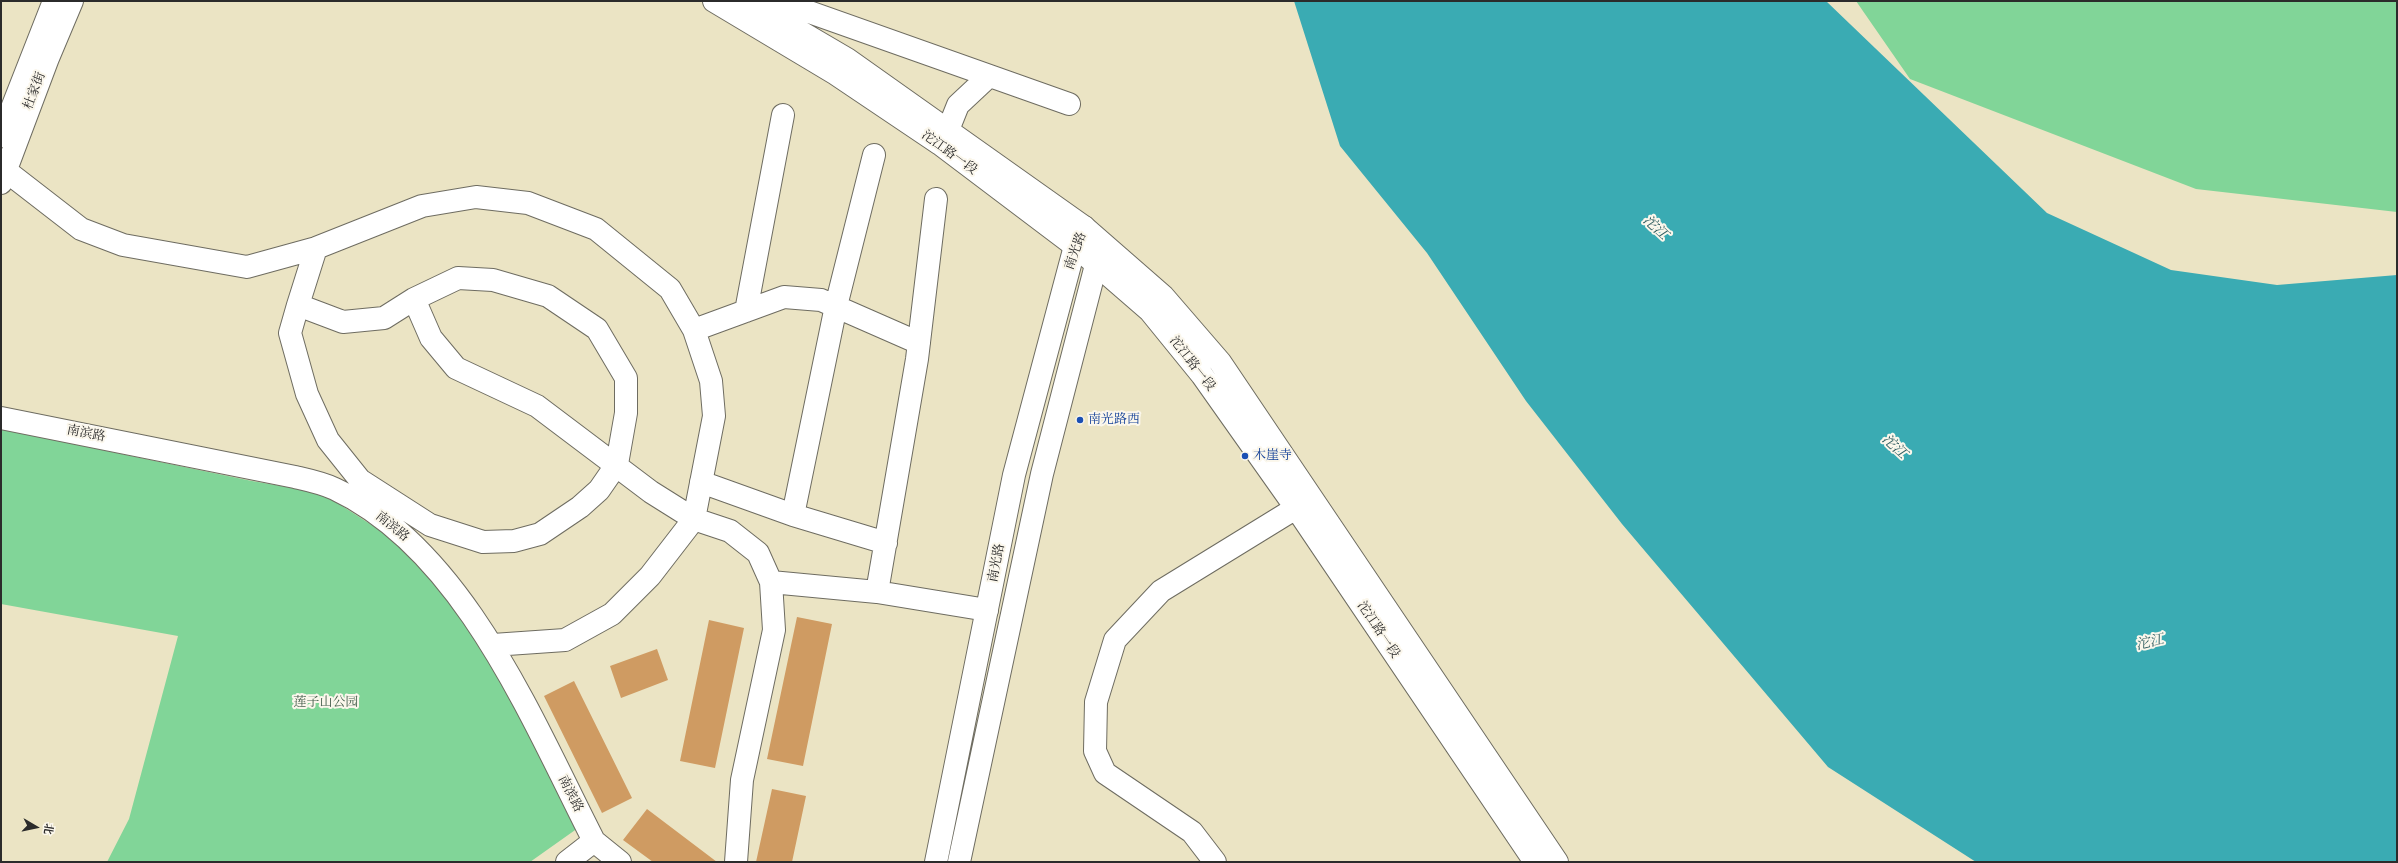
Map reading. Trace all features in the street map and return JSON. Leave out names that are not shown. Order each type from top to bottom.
[{"type":"street","name":"杜家街","points":[[1,136],[54,1]]},
{"type":"street","name":"杜家街","points":[[3,174],[72,1]]},
{"type":"street","name":"沱江路一段","points":[[714,1],[849,83],[1080,236],[1163,296],[1220,362],[1305,505],[1535,862]]},
{"type":"street","points":[[778,1],[1069,104]]},
{"type":"street","name":"沱江路一段","points":[[748,2],[847,59],[948,130],[1080,236]]},
{"type":"street","points":[[948,130],[958,105],[989,76]]},
{"type":"street","points":[[746,311],[783,115]]},
{"type":"street","points":[[793,515],[836,306],[874,155]]},
{"type":"street","points":[[3,174],[81,229],[123,245],[247,267],[316,248],[422,206],[476,197],[528,202],[596,229],[670,289],[694,330],[711,381],[714,416],[694,518],[650,576],[612,614],[566,640],[493,645]]},
{"type":"street","points":[[877,592],[919,342],[936,199]]},
{"type":"street","name":"南光路","points":[[959,862],[1042,474],[1096,265],[1080,236]]},
{"type":"street","name":"南光路","points":[[936,862],[1014,475],[1080,236]]},
{"type":"street","points":[[298,305],[343,322],[384,318],[414,300],[458,278],[493,280],[548,296],[597,329],[626,378],[626,412],[617,464],[599,490],[580,507],[540,534],[514,541],[483,542],[430,525],[360,480],[328,440],[307,394],[290,333],[298,305],[316,248]]},
{"type":"street","name":"沱江路一段","points":[[1096,265],[1150,311],[1305,505],[1557,862]]},
{"type":"street","points":[[694,330],[784,297],[821,300],[919,342]]},
{"type":"street","points":[[414,300],[431,338],[456,368],[537,406],[617,464],[651,492],[694,518],[730,531],[758,553],[771,582],[774,630],[742,780],[736,862]]},
{"type":"street","name":"南滨路","points":[[1,418],[294,477],[335,488],[389,522],[431,561],[493,645],[594,841],[620,862]]},
{"type":"street","points":[[701,482],[793,515],[886,543]]},
{"type":"street","points":[[1215,862],[1192,832],[1105,773],[1095,751],[1096,702],[1115,640],[1161,591],[1305,505]]},
{"type":"street","points":[[771,582],[877,592],[987,610]]},
{"type":"street","points":[[567,862],[594,841]]},
{"type":"green space","points":[[1856,1],[2397,1],[2397,212],[2196,189],[1910,79]]},
{"type":"green space","name":"莲子山公园","points":[[1,429],[252,481],[322,493],[381,531],[430,573],[480,642],[578,828],[530,862],[107,862],[129,819],[178,636],[1,604]]},
{"type":"water","name":"沱江","points":[[1294,1],[1826,1],[2047,213],[2171,270],[2277,285],[2397,275],[2397,862],[1976,862],[1828,767],[1622,524],[1526,401],[1427,253],[1340,146]]},
{"type":"building","points":[[797,617],[832,624],[803,766],[767,759]]},
{"type":"building","points":[[709,620],[744,628],[715,768],[680,761]]},
{"type":"building","points":[[657,649],[668,680],[621,698],[610,666]]},
{"type":"building","points":[[574,681],[632,798],[602,813],[544,696]]},
{"type":"building","points":[[772,789],[806,796],[792,862],[756,862]]},
{"type":"building","points":[[647,809],[717,862],[653,862],[623,840]]},
{"type":"place","name":"南光路西","points":[[1080,420]]},
{"type":"place","name":"木崖寺","points":[[1245,456]]}]
